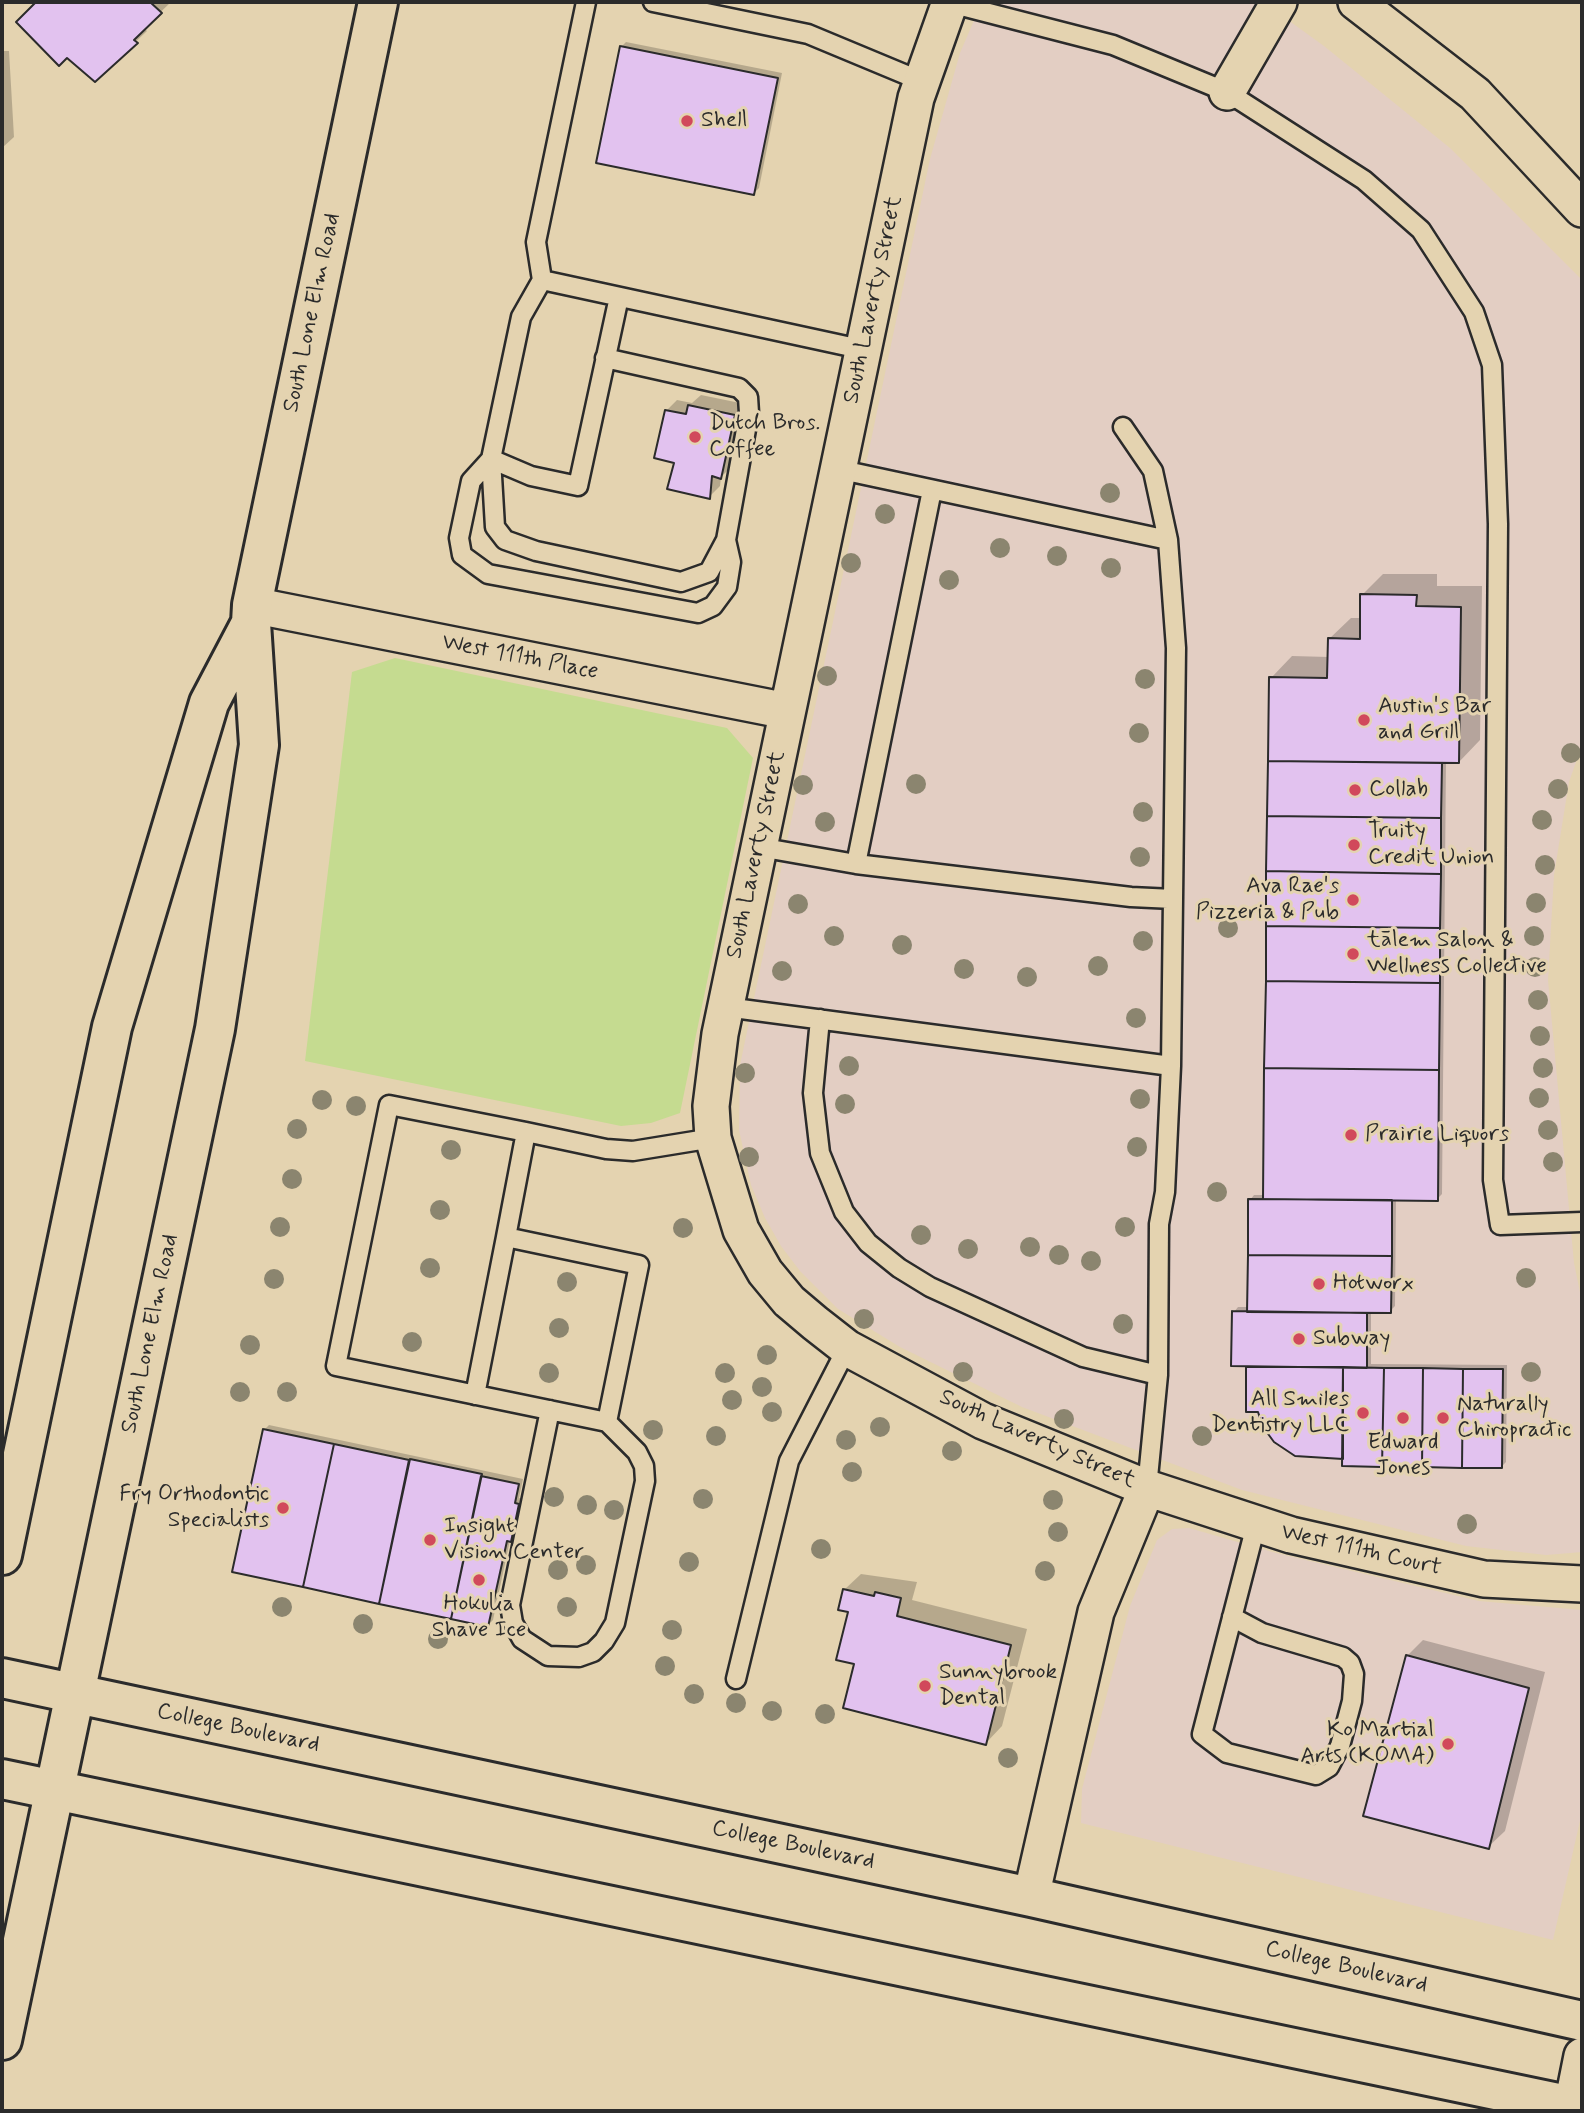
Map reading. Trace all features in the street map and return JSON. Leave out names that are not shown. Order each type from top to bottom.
[{"type":"main road","name":"South Lone Elm Road","points":[[2,1555],[112,1027],[209,703],[251,614],[378,2]]},
{"type":"main road","name":"South Lone Elm Road","points":[[2,2040],[215,1029],[259,745],[251,614]]},
{"type":"main road","name":"College Boulevard","points":[[2,1678],[1031,1897],[1582,2021]]},
{"type":"main road","points":[[2,1779],[1575,2109]]},
{"type":"street","points":[[1227,92],[1279,2]]},
{"type":"street","points":[[1356,2],[1475,94],[1582,209]]},
{"type":"street","name":"South Laverty Street","points":[[950,3],[921,81],[865,350],[837,469],[726,1007],[711,1107],[713,1138],[741,1230],[765,1272],[789,1301],[847,1348],[983,1421],[1147,1488]]},
{"type":"street","name":"West 111th Place","points":[[251,614],[788,711]]},
{"type":"street","points":[[1031,1897],[1097,1612],[1147,1488]]},
{"type":"street","name":"West 111th Court","points":[[1147,1488],[1256,1525],[1382,1557],[1484,1579],[1582,1584]]},
{"type":"street","points":[[1575,2109],[1582,2056]]},
{"type":"lane","points":[[586,2],[536,242],[542,280],[521,317],[491,459],[495,527],[505,540],[536,551],[681,582],[709,572],[726,540],[749,413],[748,397],[739,388],[606,358]]},
{"type":"lane","points":[[653,2],[808,34],[921,81]]},
{"type":"lane","points":[[950,3],[1112,45],[1227,92],[1364,180],[1421,230],[1474,312],[1492,365],[1499,524],[1493,1180],[1500,1225],[1582,1222]]},
{"type":"lane","points":[[542,280],[865,350]]},
{"type":"lane","points":[[491,459],[531,476],[578,486],[619,297]]},
{"type":"lane","points":[[1124,427],[1153,471],[1168,540],[1176,648],[1171,1066],[1165,1192],[1159,1224],[1158,1375],[1147,1488]]},
{"type":"lane","points":[[491,459],[471,481],[459,538],[462,555],[488,574],[698,613],[713,606],[727,587],[731,562],[726,540]]},
{"type":"lane","points":[[837,469],[1168,540]]},
{"type":"lane","points":[[856,864],[932,490]]},
{"type":"lane","points":[[759,846],[856,864],[1130,897],[1173,898]]},
{"type":"lane","points":[[726,1007],[1171,1066]]},
{"type":"lane","points":[[820,1019],[813,1093],[820,1153],[828,1179],[844,1212],[868,1243],[899,1268],[930,1287],[1070,1351],[1158,1375]]},
{"type":"lane","points":[[550,1410],[510,1605],[513,1623],[522,1639],[548,1657],[579,1657],[593,1652],[615,1623],[645,1481],[644,1466],[637,1452],[607,1422],[550,1410],[475,1395],[336,1366],[389,1105],[606,1149],[633,1151],[713,1138]]},
{"type":"lane","points":[[475,1395],[526,1132]]},
{"type":"lane","points":[[506,1237],[639,1265],[607,1422]]},
{"type":"lane","points":[[736,1679],[789,1461],[847,1348]]},
{"type":"lane","points":[[1233,1617],[1262,1633],[1343,1657],[1350,1662],[1354,1674],[1352,1701],[1340,1746],[1329,1766],[1316,1775],[1227,1753],[1202,1734],[1256,1525]]},
{"type":"shaded area","points":[[982,2],[1263,2],[1324,46],[1450,148],[1582,280],[1582,745],[1569,782],[1554,875],[1548,980],[1574,1263],[1582,1302],[1582,1552],[1546,1555],[1466,1546],[1242,1490],[1022,1407],[900,1347],[838,1309],[800,1271],[781,1246],[751,1185],[739,1130],[740,1065],[930,159],[960,53]]},
{"type":"shaded area","points":[[1189,1528],[1276,1553],[1479,1601],[1582,1610],[1582,1812],[1553,1940],[1081,1823],[1082,1789],[1130,1606],[1157,1540],[1172,1529]]},
{"type":"green space","points":[[395,658],[727,728],[753,758],[680,1113],[651,1123],[621,1126],[305,1061],[352,672]]},
{"type":"building","points":[[36,2],[150,2],[162,13],[134,40],[138,43],[95,82],[67,58],[59,66],[16,22]]},
{"type":"building","name":"Shell","points":[[620,46],[778,78],[754,195],[596,163]]},
{"type":"building","name":"Dutch Bros. Coffee","points":[[688,405],[735,415],[721,479],[712,476],[710,499],[667,489],[674,463],[654,458],[665,410],[686,414]]},
{"type":"building","name":"Austin's Bar and Grill","points":[[1360,594],[1417,595],[1416,606],[1461,607],[1459,763],[1268,761],[1269,677],[1327,678],[1328,638],[1360,639]]},
{"type":"building","name":"Collab","points":[[1268,761],[1442,763],[1441,818],[1267,816]]},
{"type":"building","name":"Truity Credit Union","points":[[1267,816],[1441,818],[1441,874],[1266,871]]},
{"type":"building","name":"Ava Rae's Pizzeria & Pub","points":[[1266,871],[1441,874],[1440,928],[1266,926]]},
{"type":"building","name":"tālem Salon & Wellness Collective","points":[[1266,926],[1440,928],[1440,983],[1266,981]]},
{"type":"building","points":[[1266,981],[1440,983],[1439,1070],[1264,1068]]},
{"type":"building","name":"Prairie Liquors","points":[[1264,1068],[1439,1070],[1438,1201],[1263,1199]]},
{"type":"building","points":[[1248,1199],[1392,1200],[1392,1256],[1248,1255]]},
{"type":"building","name":"Hotworx","points":[[1248,1255],[1392,1256],[1391,1313],[1247,1312]]},
{"type":"building","name":"Subway","points":[[1232,1311],[1367,1313],[1367,1368],[1231,1366]]},
{"type":"building","points":[[1246,1367],[1343,1367],[1343,1459],[1295,1456],[1274,1442],[1263,1427],[1258,1412],[1246,1412]]},
{"type":"building","name":"All Smiles Dentistry LLC","points":[[1343,1367],[1384,1368],[1382,1467],[1342,1466]]},
{"type":"building","name":"Edward Jones","points":[[1384,1368],[1423,1368],[1422,1467],[1382,1467]]},
{"type":"building","name":"Naturally Chiropractic","points":[[1423,1368],[1463,1369],[1462,1468],[1422,1467]]},
{"type":"building","points":[[1463,1369],[1503,1369],[1502,1468],[1462,1468]]},
{"type":"building","name":"Fry Orthodontic Specialists","points":[[263,1429],[334,1444],[303,1587],[232,1572]]},
{"type":"building","points":[[334,1444],[409,1460],[379,1604],[303,1587]]},
{"type":"building","name":"Insight Vision Center","points":[[410,1459],[482,1474],[451,1619],[379,1604]]},
{"type":"building","name":"Hokulia Shave Ice","points":[[481,1476],[519,1484],[515,1503],[519,1504],[511,1542],[507,1541],[488,1627],[451,1619]]},
{"type":"building","name":"Sunnybrook Dental","points":[[843,1589],[874,1596],[875,1592],[901,1598],[897,1616],[1011,1645],[986,1745],[843,1708],[854,1664],[836,1660],[848,1612],[838,1610]]},
{"type":"building","name":"Ko Martial Arts (KOMA)","points":[[1406,1655],[1529,1688],[1489,1849],[1363,1816]]},
{"type":"place","name":"Shell","points":[[687,121]]},
{"type":"place","name":"Dutch Bros. Coffee","points":[[695,437]]},
{"type":"place","name":"Austin's Bar and Grill","points":[[1364,720]]},
{"type":"place","name":"Collab","points":[[1355,790]]},
{"type":"place","name":"Truity Credit Union","points":[[1354,845]]},
{"type":"place","name":"Ava Rae's Pizzeria & Pub","points":[[1353,900]]},
{"type":"place","name":"tālem Salon & Wellness Collective","points":[[1353,954]]},
{"type":"place","name":"Prairie Liquors","points":[[1351,1135]]},
{"type":"place","name":"Hotworx","points":[[1319,1284]]},
{"type":"place","name":"Subway","points":[[1299,1339]]},
{"type":"place","name":"All Smiles Dentistry LLC","points":[[1363,1413]]},
{"type":"place","name":"Edward Jones","points":[[1403,1418]]},
{"type":"place","name":"Naturally Chiropractic","points":[[1443,1418]]},
{"type":"place","name":"Fry Orthodontic Specialists","points":[[283,1508]]},
{"type":"place","name":"Insight Vision Center","points":[[430,1540]]},
{"type":"place","name":"Hokulia Shave Ice","points":[[479,1580]]},
{"type":"place","name":"Sunnybrook Dental","points":[[925,1686]]},
{"type":"place","name":"Ko Martial Arts (KOMA)","points":[[1448,1744]]}]
